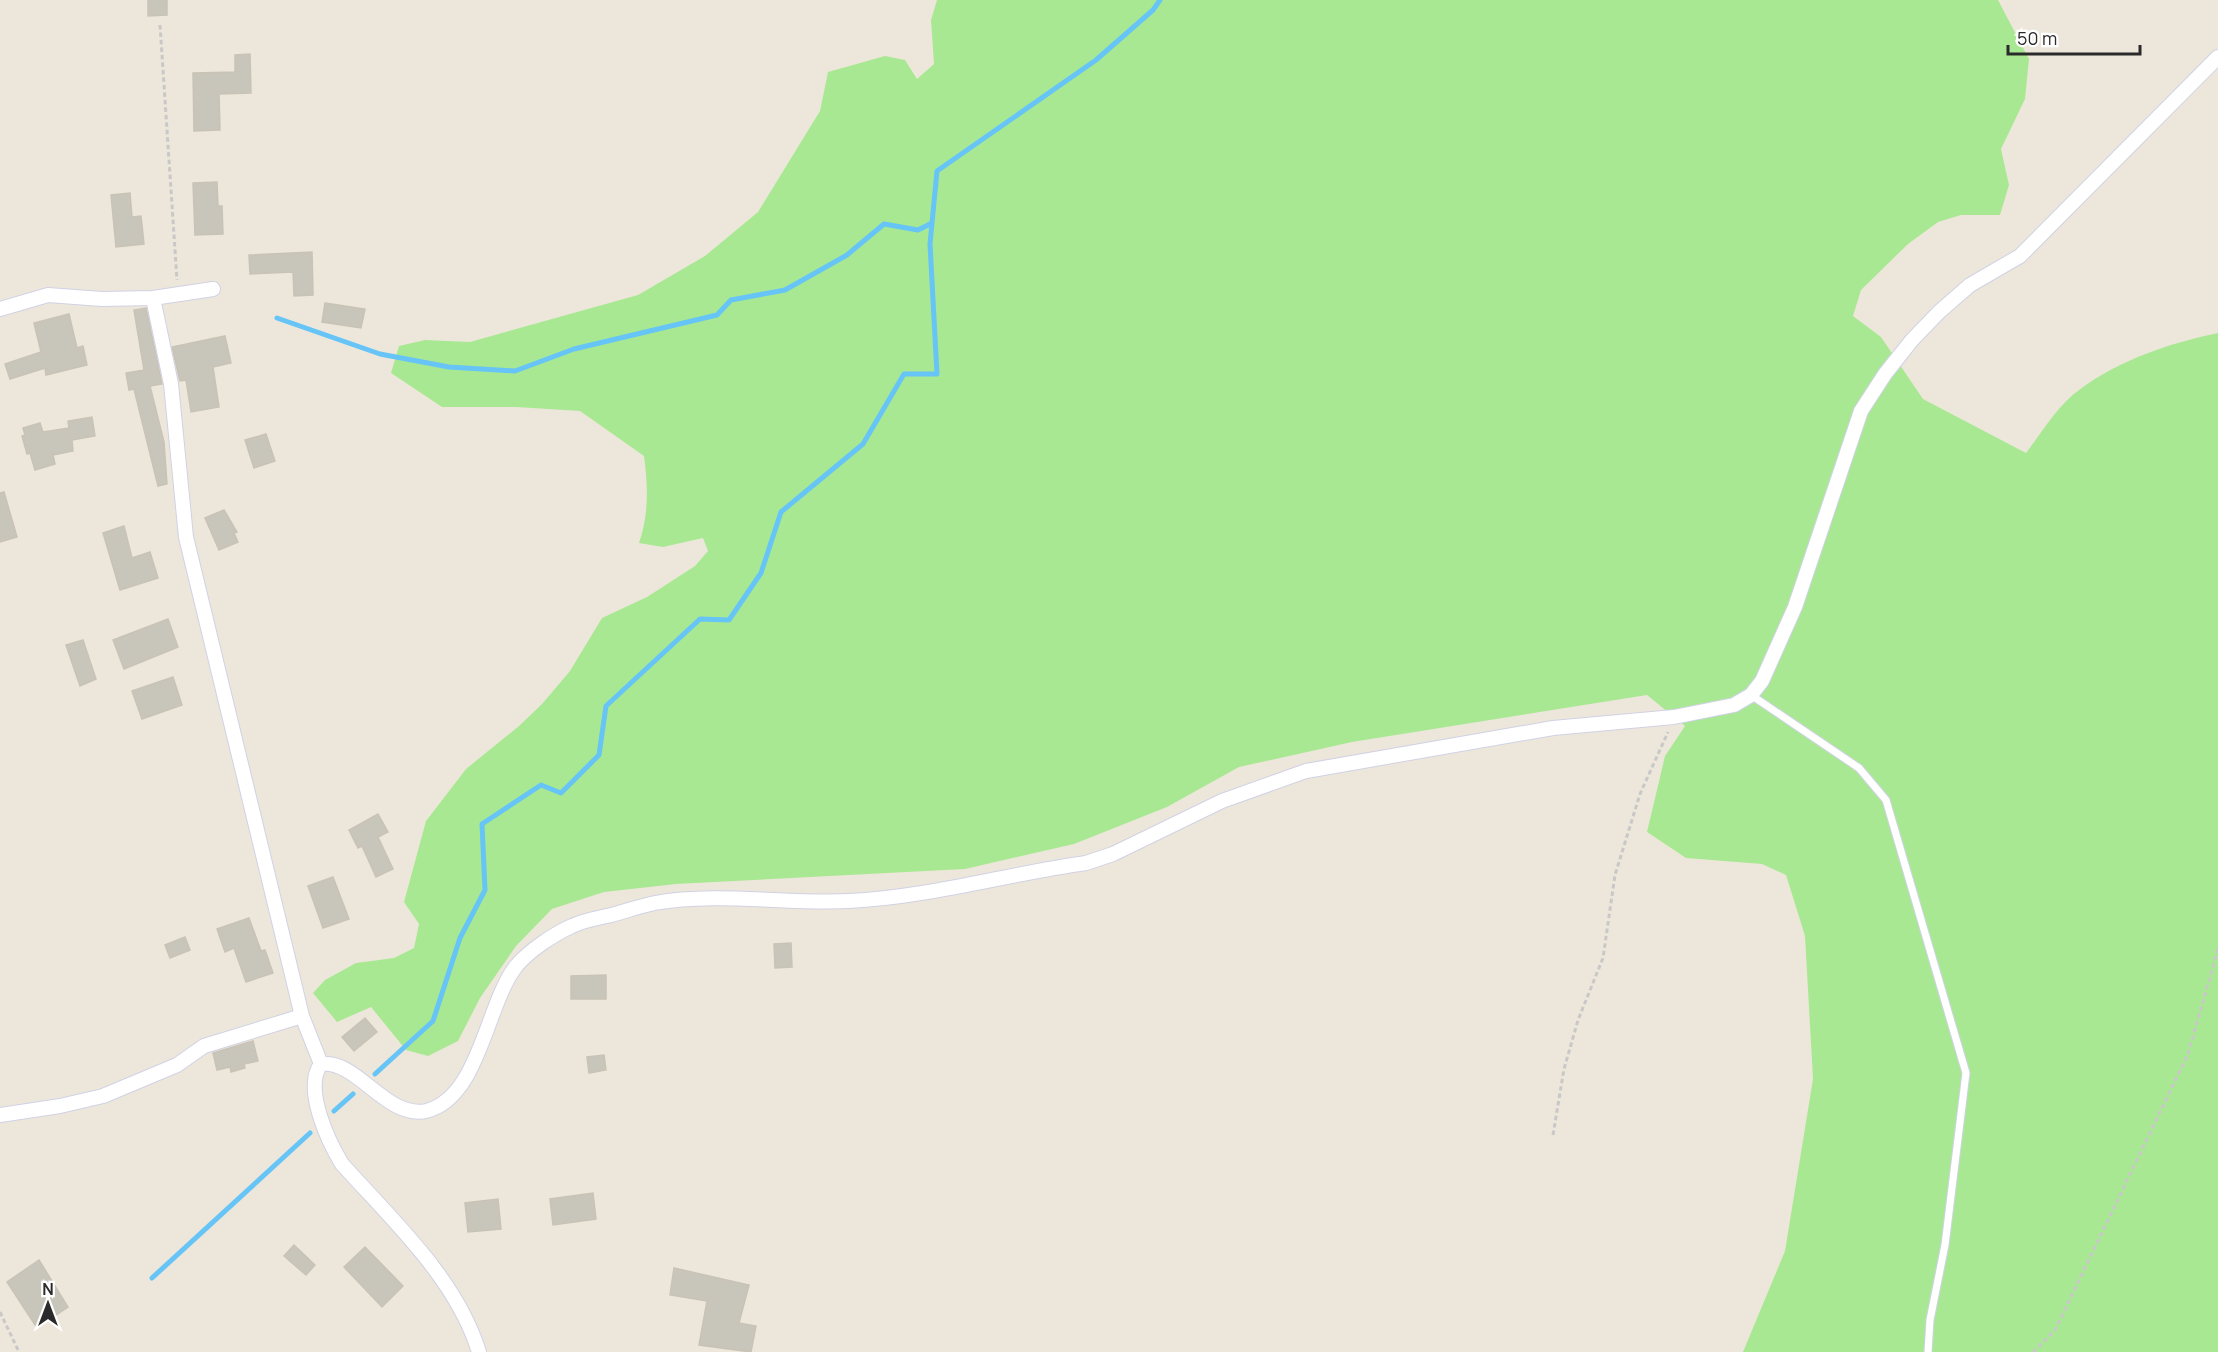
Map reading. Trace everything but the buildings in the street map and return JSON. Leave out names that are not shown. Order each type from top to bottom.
[{"type":"street","points":[[321,1064],[336,1065],[405,1109],[426,1111],[447,1099],[465,1078],[478,1052],[494,1006],[517,965],[545,942],[573,925],[656,903],[724,899],[848,901],[911,896],[1086,863],[1113,854],[1222,801],[1306,771],[1553,729],[1674,717],[1734,705],[1751,695],[1762,681],[1795,607],[1861,411],[1885,374],[1912,340],[1939,312],[1970,285],[2020,256],[2218,57]]},
{"type":"street","points":[[0,309],[48,296],[102,299],[153,297],[213,289]]},
{"type":"street","points":[[153,297],[171,384],[186,537],[302,1017],[321,1064]]},
{"type":"street","points":[[0,1115],[60,1106],[104,1096],[177,1065],[204,1046],[302,1017]]},
{"type":"street","points":[[321,1064],[314,1075],[315,1091],[330,1144],[342,1164],[441,1279],[472,1328],[479,1352]]},
{"type":"lane","points":[[1751,695],[1859,768],[1886,800],[1966,1072],[1958,1151],[1945,1245],[1930,1320],[1928,1352]]},
{"type":"path","points":[[160,25],[177,283],[172,296]]},
{"type":"path","points":[[1553,1135],[1564,1069],[1578,1020],[1603,958],[1615,875],[1640,794],[1674,717]]},
{"type":"path","points":[[2033,1352],[2055,1330],[2188,1054],[2218,949]]},
{"type":"path","points":[[0,1312],[19,1352]]},
{"type":"green space","points":[[937,0],[1998,0],[2029,59],[2025,99],[2001,149],[2009,185],[2000,215],[1961,215],[1938,222],[1908,244],[1861,290],[1853,316],[1881,337],[1923,399],[2026,453],[2064,403],[2094,379],[2146,354],[2218,333],[2218,1352],[1743,1352],[1785,1251],[1813,1079],[1805,936],[1786,875],[1762,864],[1686,858],[1647,832],[1665,756],[1685,726],[1647,695],[1352,742],[1239,767],[1167,807],[1074,844],[965,869],[676,884],[604,892],[552,909],[516,946],[480,998],[458,1041],[428,1056],[406,1050],[371,1007],[337,1022],[313,993],[325,980],[356,963],[394,958],[414,948],[419,924],[404,902],[426,821],[466,769],[542,704],[570,671],[602,618],[647,597],[695,566],[708,551],[703,538],[663,547],[639,543],[645,521],[647,500],[644,456],[580,411],[516,407],[442,407],[391,373],[399,346],[425,340],[470,342],[638,295],[705,256],[758,212],[820,111],[828,72],[885,56],[905,60],[917,79],[934,64],[931,20]]},
{"type":"waterway","points":[[375,1074],[433,1021],[460,938],[485,890],[482,824],[541,785],[561,793],[599,755],[606,706],[700,619],[729,620],[761,573],[781,512],[863,444],[904,374],[937,374],[930,244],[937,171],[1096,60],[1153,10],[1160,0]]},
{"type":"waterway","points":[[277,318],[380,354],[449,367],[515,371],[574,349],[717,315],[731,300],[785,290],[847,255],[884,224],[918,230],[932,223]]},
{"type":"waterway","points":[[334,1111],[353,1094]]},
{"type":"waterway","points":[[152,1278],[310,1133]]}]
